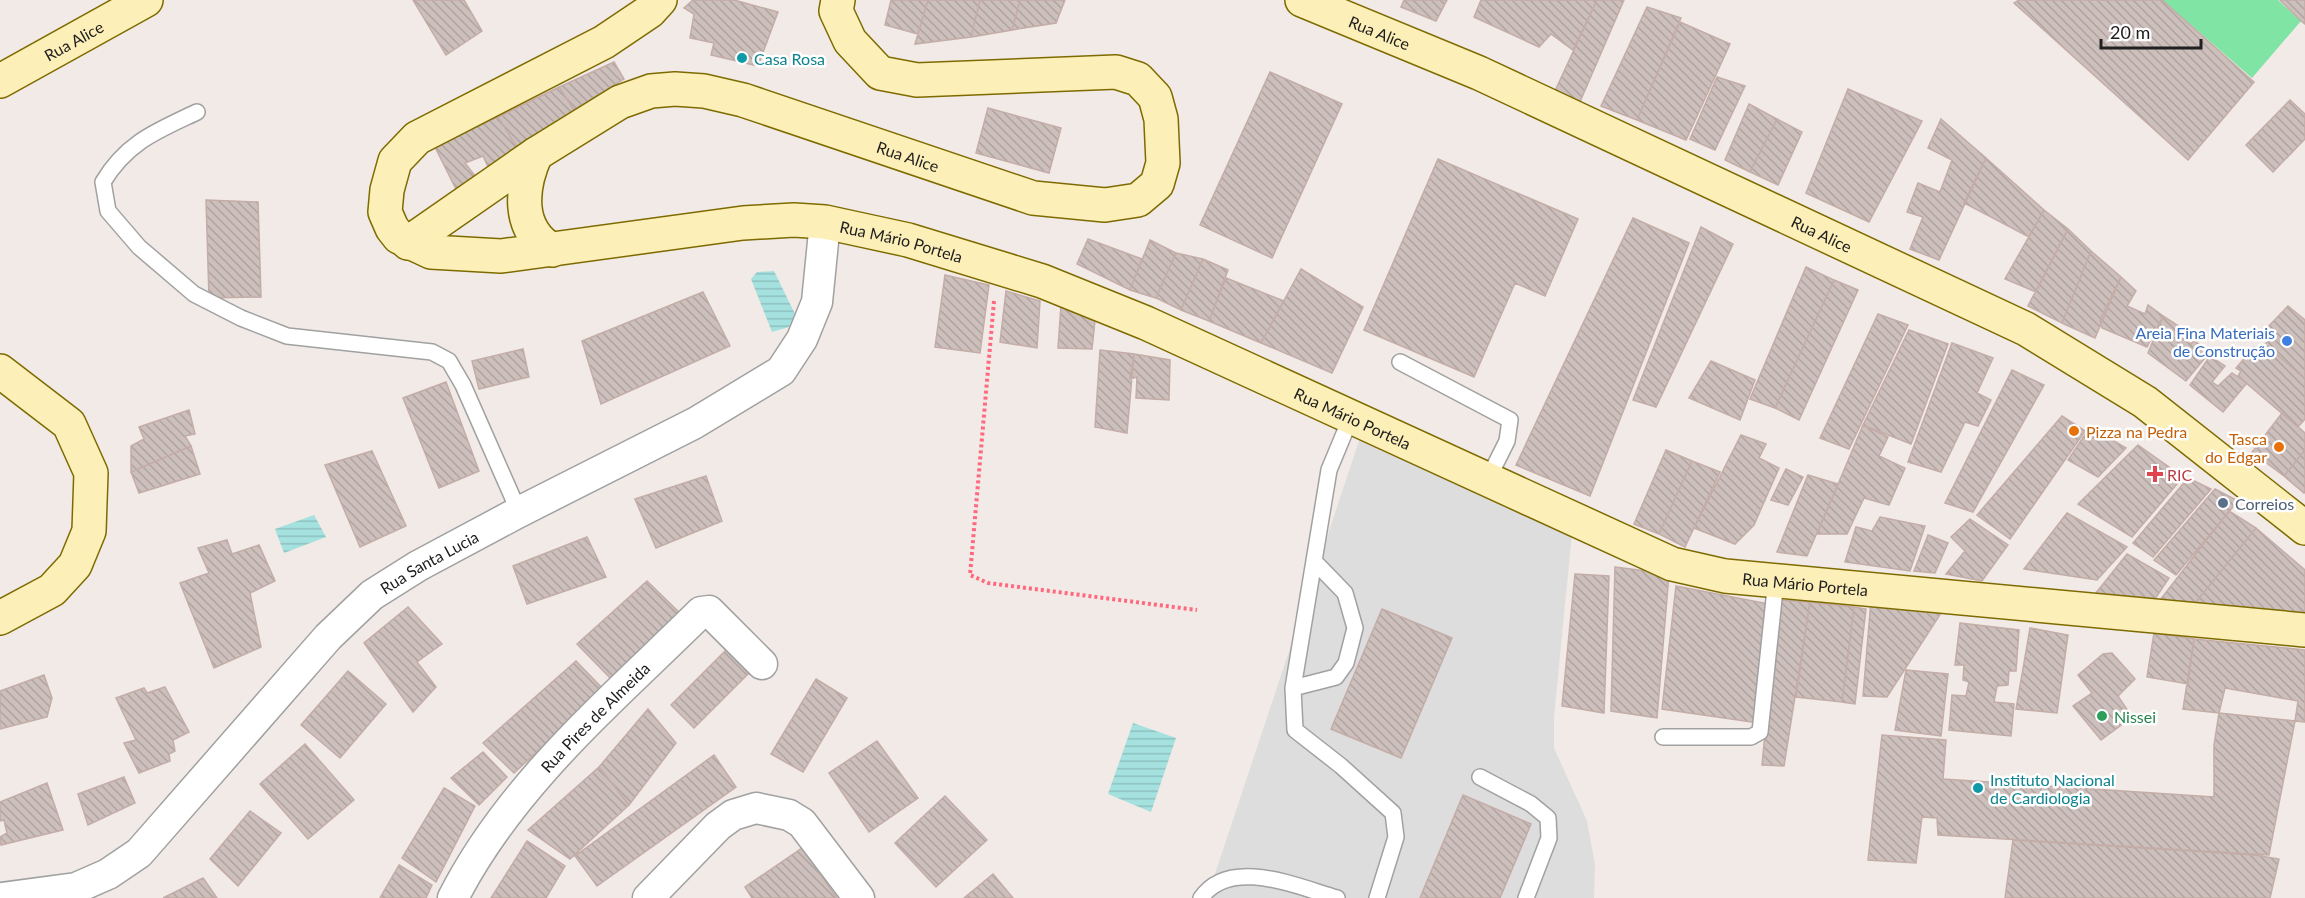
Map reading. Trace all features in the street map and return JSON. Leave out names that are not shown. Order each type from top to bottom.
[{"type":"street","name":"Rua Alice","points":[[0,81],[146,0]]},
{"type":"street","points":[[408,243],[392,228],[385,212],[387,190],[395,161],[417,138],[604,42],[650,11],[660,0]]},
{"type":"street","name":"Rua Alice","points":[[408,243],[536,154],[620,102],[651,91],[675,89],[704,91],[743,100],[1033,198],[1105,205],[1138,200],[1157,184],[1163,163],[1161,118],[1155,97],[1138,79],[1116,72],[917,80],[880,73],[850,41],[836,11],[838,0]]},
{"type":"street","name":"Rua Alice","points":[[1302,0],[1479,73],[2026,329],[2145,402],[2305,528]]},
{"type":"street","points":[[536,154],[527,174],[524,214],[539,243],[552,250]]},
{"type":"street","name":"Rua Mário Portela","points":[[408,243],[431,252],[501,256],[743,223],[794,220],[825,222],[908,240],[1042,281],[1146,323],[1672,564],[1725,576],[2305,630]]},
{"type":"street","name":"Rua Santa Lucia","points":[[3,898],[76,888],[108,874],[139,853],[328,637],[372,595],[418,566],[519,512],[695,423],[782,371],[802,339],[817,303],[825,222]]},
{"type":"street","points":[[0,371],[69,424],[91,473],[89,531],[75,565],[52,590],[0,618]]},
{"type":"street","name":"Rua Pires de Almeida","points":[[453,898],[471,862],[538,773],[701,612],[710,610],[762,664]]},
{"type":"street","points":[[648,898],[718,826],[733,815],[756,808],[789,815],[802,823],[859,898]]},
{"type":"lane","points":[[197,112],[141,139],[116,160],[103,182],[108,211],[139,247],[194,294],[241,318],[287,336],[432,352],[449,361],[463,385],[519,512]]},
{"type":"lane","points":[[1400,362],[1510,420],[1508,441],[1488,479]]},
{"type":"lane","points":[[1351,417],[1329,470],[1293,688],[1295,730],[1341,766],[1392,813],[1396,837],[1377,898]]},
{"type":"lane","points":[[1293,688],[1336,676],[1346,663],[1355,628],[1345,593],[1314,561]]},
{"type":"lane","points":[[1663,737],[1751,737],[1760,732],[1776,580]]},
{"type":"lane","points":[[1480,777],[1531,804],[1548,818],[1549,837],[1526,898]]},
{"type":"lane","points":[[1201,898],[1210,885],[1237,877],[1263,878],[1337,898]]},
{"type":"path","points":[[997,268],[970,575],[988,583],[1197,610]]},
{"type":"shaded area","points":[[1362,432],[1572,533],[1554,717],[1554,748],[1587,821],[1595,865],[1594,898],[1207,898]]},
{"type":"green space","points":[[2162,0],[2278,0],[2301,21],[2252,78]]},
{"type":"water","points":[[774,271],[796,316],[789,327],[772,332],[751,279],[757,272]]},
{"type":"water","points":[[314,515],[326,537],[284,553],[275,529]]},
{"type":"water","points":[[1133,723],[1176,738],[1151,812],[1108,794]]},
{"type":"building","points":[[413,0],[464,0],[482,31],[446,55]]},
{"type":"building","points":[[693,0],[734,0],[778,12],[758,66],[711,55],[714,43],[690,38],[694,14],[684,8]]},
{"type":"building","points":[[891,0],[928,0],[918,34],[885,25]]},
{"type":"building","points":[[928,0],[980,0],[971,37],[915,44]]},
{"type":"building","points":[[980,0],[1020,0],[1012,30],[971,37]]},
{"type":"building","points":[[1020,0],[1065,0],[1056,23],[1012,30]]},
{"type":"building","points":[[1404,0],[1447,0],[1436,21],[1401,7]]},
{"type":"building","points":[[1481,0],[1597,0],[1573,50],[1551,34],[1539,47],[1474,17]]},
{"type":"building","points":[[1597,0],[1624,0],[1579,104],[1554,93]]},
{"type":"building","points":[[2019,0],[2162,0],[2254,82],[2188,160],[2014,3]]},
{"type":"building","points":[[2280,0],[2305,0],[2305,24],[2301,21]]},
{"type":"building","points":[[1647,7],[1681,18],[1637,120],[1601,106]]},
{"type":"building","points":[[1680,22],[1730,44],[1686,140],[1637,120]]},
{"type":"building","points":[[614,62],[624,79],[574,110],[559,87]]},
{"type":"building","points":[[1270,72],[1342,104],[1272,258],[1200,225]]},
{"type":"building","points":[[1717,77],[1745,86],[1715,150],[1690,139]]},
{"type":"building","points":[[559,87],[574,110],[518,149],[498,117]]},
{"type":"building","points":[[1848,89],[1922,121],[1869,222],[1806,193]]},
{"type":"building","points":[[2290,100],[2305,114],[2305,139],[2273,172],[2246,145]]},
{"type":"building","points":[[1749,104],[1777,119],[1750,172],[1725,160]]},
{"type":"building","points":[[988,108],[1061,128],[1049,173],[976,153]]},
{"type":"building","points":[[498,117],[518,149],[490,171],[483,156],[465,163],[475,176],[457,191],[434,145]]},
{"type":"building","points":[[1777,119],[1802,132],[1778,185],[1750,172]]},
{"type":"building","points":[[1941,119],[1986,158],[1939,260],[1910,249],[1923,217],[1907,212],[1918,183],[1940,192],[1952,160],[1928,148]]},
{"type":"building","points":[[1986,158],[2044,210],[2029,237],[1964,203]]},
{"type":"building","points":[[1438,159],[1578,219],[1545,296],[1515,283],[1474,377],[1364,330]]},
{"type":"building","points":[[206,200],[258,202],[261,297],[209,298]]},
{"type":"building","points":[[2044,210],[2068,229],[2036,292],[2005,279]]},
{"type":"building","points":[[1633,218],[1689,243],[1590,496],[1516,465]]},
{"type":"building","points":[[1701,227],[1733,244],[1656,407],[1633,400]]},
{"type":"building","points":[[2068,229],[2091,251],[2062,323],[2028,306]]},
{"type":"building","points":[[1088,239],[1142,259],[1130,290],[1077,264]]},
{"type":"building","points":[[1150,240],[1176,253],[1156,298],[1130,290]]},
{"type":"building","points":[[2091,251],[2121,277],[2095,338],[2062,323]]},
{"type":"building","points":[[1176,253],[1203,259],[1181,310],[1156,298]]},
{"type":"building","points":[[1203,259],[1228,270],[1209,321],[1181,310]]},
{"type":"building","points":[[1806,267],[1834,280],[1775,408],[1750,399]]},
{"type":"building","points":[[1301,269],[1363,307],[1332,373],[1261,343]]},
{"type":"building","points":[[945,275],[989,285],[980,353],[935,347]]},
{"type":"building","points":[[2121,277],[2136,291],[2127,306],[2145,314],[2148,305],[2163,316],[2147,347],[2102,328],[2100,320]]},
{"type":"building","points":[[1226,278],[1284,301],[1261,343],[1209,321]]},
{"type":"building","points":[[1834,280],[1858,290],[1799,420],[1775,408]]},
{"type":"building","points":[[1006,291],[1040,301],[1037,348],[1000,342]]},
{"type":"building","points":[[703,292],[730,346],[601,404],[582,341]]},
{"type":"building","points":[[1061,305],[1095,320],[1092,349],[1058,348]]},
{"type":"building","name":"Areia Fina Materiais de Construção","points":[[2288,306],[2305,320],[2305,379],[2265,344],[2272,338],[2263,332]]},
{"type":"building","points":[[1878,314],[1908,325],[1849,449],[1820,438]]},
{"type":"building","points":[[2163,316],[2180,327],[2175,334],[2191,344],[2194,340],[2209,353],[2186,381],[2148,353]]},
{"type":"building","points":[[1909,330],[1948,344],[1911,444],[1863,425]]},
{"type":"building","points":[[1952,343],[1993,358],[1977,393],[1991,400],[1978,426],[1965,422],[1941,472],[1908,462]]},
{"type":"building","points":[[2265,344],[2305,379],[2305,419],[2298,427],[2238,376],[2241,371],[2236,368],[2254,347],[2259,349]]},
{"type":"building","points":[[523,349],[529,377],[479,389],[472,361]]},
{"type":"building","points":[[1100,350],[1134,354],[1127,433],[1095,427]]},
{"type":"building","points":[[1134,354],[1170,360],[1169,400],[1136,398],[1137,377],[1130,379]]},
{"type":"building","points":[[2210,356],[2225,366],[2212,382],[2218,386],[2232,373],[2247,383],[2223,412],[2190,385]]},
{"type":"building","points":[[1711,361],[1755,380],[1740,420],[1689,398]]},
{"type":"building","points":[[2012,370],[2044,385],[1973,512],[1945,503]]},
{"type":"building","points":[[446,382],[479,471],[439,488],[403,398]]},
{"type":"building","points":[[189,410],[195,434],[185,436],[191,446],[131,472],[131,446],[144,439],[139,427]]},
{"type":"building","points":[[2282,413],[2305,433],[2305,450],[2284,476],[2252,452]]},
{"type":"building","points":[[2062,416],[2085,431],[2010,539],[1977,515]]},
{"type":"building","points":[[1863,425],[1888,437],[1879,456],[1905,468],[1889,505],[1864,498],[1847,534],[1817,534]]},
{"type":"building","points":[[2090,427],[2126,448],[2098,477],[2068,460]]},
{"type":"building","points":[[1741,435],[1766,444],[1759,458],[1779,468],[1754,525],[1735,544],[1694,528]]},
{"type":"building","points":[[2138,445],[2183,477],[2132,537],[2078,504]]},
{"type":"building","points":[[191,446],[200,474],[139,493],[131,472]]},
{"type":"building","points":[[1666,450],[1692,461],[1659,534],[1634,524]]},
{"type":"building","points":[[2305,450],[2305,491],[2304,493],[2284,476]]},
{"type":"building","points":[[372,451],[406,526],[360,547],[325,465]]},
{"type":"building","points":[[1692,461],[1720,472],[1685,547],[1659,534]]},
{"type":"building","points":[[1786,469],[1803,477],[1788,505],[1771,500]]},
{"type":"building","points":[[1808,475],[1838,484],[1807,556],[1777,552]]},
{"type":"building","points":[[706,476],[722,521],[656,548],[635,499]]},
{"type":"building","points":[[2188,478],[2211,489],[2153,557],[2133,543]]},
{"type":"building","points":[[2215,489],[2238,501],[2176,575],[2154,560]]},
{"type":"building","points":[[2229,511],[2256,528],[2196,602],[2160,600]]},
{"type":"building","points":[[2067,513],[2127,547],[2097,580],[2024,569]]},
{"type":"building","points":[[1880,517],[1925,526],[1910,571],[1845,562],[1856,527],[1872,531]]},
{"type":"building","points":[[1970,519],[2008,545],[1982,581],[1946,574],[1965,551],[1951,537]]},
{"type":"building","points":[[2256,528],[2305,570],[2305,617],[2196,602]]},
{"type":"building","points":[[1928,535],[1948,543],[1935,573],[1914,571]]},
{"type":"building","points":[[587,537],[606,577],[527,604],[513,566]]},
{"type":"building","points":[[227,540],[232,554],[259,545],[275,581],[250,593],[261,647],[214,668],[180,583],[209,573],[198,548]]},
{"type":"building","points":[[2127,554],[2169,578],[2155,599],[2096,593]]},
{"type":"building","points":[[1615,567],[1669,574],[1657,718],[1611,711]]},
{"type":"building","points":[[1575,574],[1609,576],[1604,713],[1562,706]]},
{"type":"building","points":[[647,581],[684,617],[613,681],[577,644]]},
{"type":"building","points":[[1676,586],[1769,604],[1758,723],[1662,709]]},
{"type":"building","points":[[1778,600],[1810,602],[1784,766],[1762,765]]},
{"type":"building","points":[[1871,600],[1945,607],[1887,697],[1863,696]]},
{"type":"building","points":[[1810,602],[1854,607],[1842,702],[1796,697]]},
{"type":"building","points":[[408,607],[442,644],[417,662],[436,687],[413,712],[364,643]]},
{"type":"building","points":[[1854,607],[1866,609],[1855,704],[1842,702]]},
{"type":"building","points":[[1382,609],[1452,638],[1401,758],[1331,729]]},
{"type":"building","points":[[1960,623],[2019,630],[2016,671],[2009,671],[2008,685],[1997,686],[1994,702],[2014,704],[2011,736],[1949,730],[1952,695],[1966,696],[1969,682],[1963,680],[1964,665],[1955,665]]},
{"type":"building","points":[[2030,628],[2068,635],[2057,713],[2016,709]]},
{"type":"building","points":[[2154,633],[2194,639],[2188,684],[2147,677]]},
{"type":"building","points":[[2194,639],[2305,650],[2305,722],[2295,721],[2298,701],[2225,688],[2219,713],[2183,709]]},
{"type":"building","points":[[730,646],[753,669],[694,728],[671,705]]},
{"type":"building","points":[[2112,653],[2135,679],[2118,696],[2132,717],[2101,740],[2073,706],[2092,693],[2078,675],[2103,654]]},
{"type":"building","points":[[576,661],[604,690],[514,773],[483,743]]},
{"type":"building","points":[[1906,670],[1948,674],[1941,736],[1895,730]]},
{"type":"building","points":[[348,671],[386,704],[340,758],[301,725]]},
{"type":"building","points":[[44,675],[52,698],[47,717],[0,729],[0,691]]},
{"type":"building","points":[[816,679],[847,698],[803,772],[771,754]]},
{"type":"building","points":[[165,687],[189,732],[173,740],[175,751],[169,754],[170,761],[139,773],[124,743],[136,740],[116,698],[144,688],[147,693]]},
{"type":"building","points":[[648,709],[676,743],[629,805],[599,767]]},
{"type":"building","name":"Instituto Nacional de Cardiologia","points":[[2219,713],[2295,721],[2269,855],[1938,835],[1937,818],[1922,817],[1916,863],[1868,860],[1882,735],[1946,740],[1943,779],[2214,797],[2214,745]]},
{"type":"building","points":[[877,741],[918,798],[869,832],[829,773]]},
{"type":"building","points":[[305,744],[354,800],[308,839],[260,784]]},
{"type":"building","points":[[483,752],[507,777],[479,805],[451,778]]},
{"type":"building","points":[[714,755],[736,787],[597,886],[575,856]]},
{"type":"building","points":[[599,767],[629,805],[570,859],[528,830]]},
{"type":"building","points":[[124,777],[135,803],[88,825],[78,794]]},
{"type":"building","points":[[47,783],[63,830],[1,845],[0,837],[7,833],[4,820],[0,821],[0,802]]},
{"type":"building","points":[[444,788],[475,806],[436,882],[402,858]]},
{"type":"building","points":[[1463,795],[1531,824],[1500,898],[1420,898]]},
{"type":"building","points":[[945,796],[987,840],[936,887],[895,843]]},
{"type":"building","points":[[250,811],[281,833],[238,886],[210,859]]},
{"type":"building","points":[[2013,840],[2255,855],[2279,859],[2270,898],[2005,898]]},
{"type":"building","points":[[527,841],[565,866],[546,898],[491,898]]},
{"type":"building","points":[[802,848],[837,898],[752,898],[745,887]]},
{"type":"building","points":[[399,865],[432,885],[426,898],[380,898]]},
{"type":"building","points":[[993,874],[1013,898],[964,898]]},
{"type":"building","points":[[203,878],[217,898],[163,898]]},
{"type":"place","name":"Casa Rosa","points":[[742,58]]},
{"type":"place","name":"Areia Fina Materiais de Construção","points":[[2287,341]]},
{"type":"place","name":"Pizza na Pedra","points":[[2074,431]]},
{"type":"place","name":"Tasca do Edgar","points":[[2279,447]]},
{"type":"place","name":"RIC","points":[[2155,474]]},
{"type":"place","name":"Correios","points":[[2223,503]]},
{"type":"place","name":"Nissei","points":[[2102,716]]},
{"type":"place","name":"Instituto Nacional de Cardiologia","points":[[1978,788]]}]
